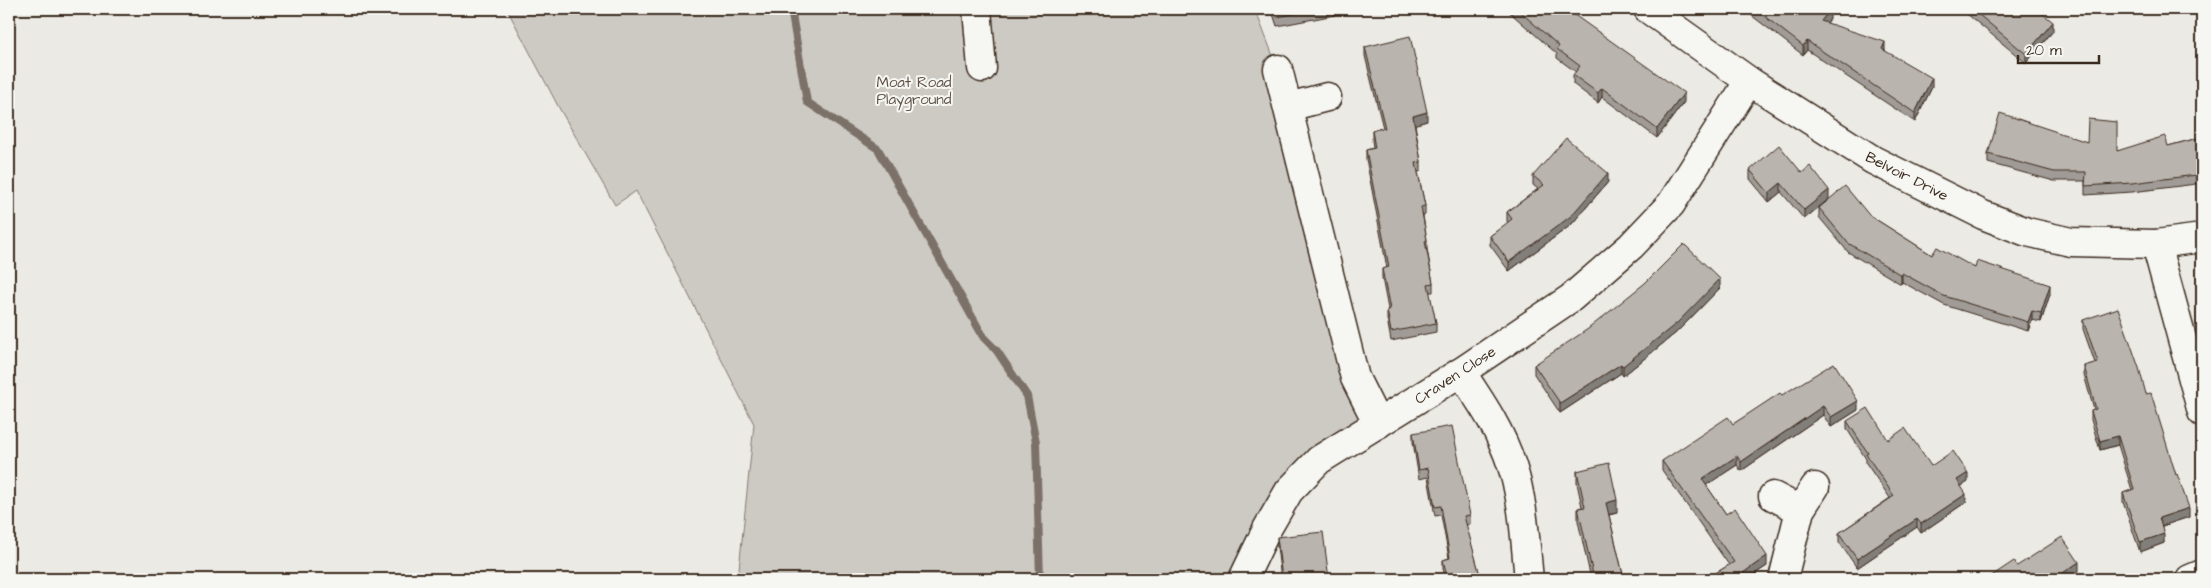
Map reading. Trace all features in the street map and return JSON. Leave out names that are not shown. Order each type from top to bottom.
[{"type":"street","points":[[977,9],[982,68]]},
{"type":"street","name":"Belvoir Drive","points":[[1648,9],[1749,81],[1873,160],[2009,226],[2071,242],[2156,244],[2202,238]]},
{"type":"street","points":[[1278,69],[1355,378],[1378,424]]},
{"type":"street","name":"Craven Close","points":[[1243,579],[1267,529],[1289,491],[1319,460],[1461,372],[1571,298],[1631,246],[1670,204],[1749,81]]},
{"type":"street","points":[[1288,108],[1327,97]]},
{"type":"street","points":[[2156,244],[2202,412]]},
{"type":"street","points":[[1461,372],[1495,424],[1512,466],[1521,506],[1529,579]]},
{"type":"street","points":[[1783,579],[1800,510],[1815,488]]},
{"type":"street","points":[[1773,496],[1800,510]]},
{"type":"street","points":[[2190,579],[2202,574]]},
{"type":"green space","name":"Moat Road Playground","points":[[507,9],[1255,9],[1278,69],[1378,424],[1319,460],[1245,579],[738,579],[754,424],[636,191],[615,205],[558,106]]},
{"type":"building","points":[[1275,9],[1321,9],[1277,17]]},
{"type":"building","points":[[1517,9],[1566,9],[1684,93],[1657,129],[1602,88],[1598,93],[1573,75],[1580,66],[1557,49],[1559,46]]},
{"type":"building","points":[[1755,9],[1827,9],[1830,10],[1821,21],[1885,42],[1882,49],[1932,78],[1915,113],[1807,41],[1803,46]]},
{"type":"building","points":[[1972,9],[2037,9],[2053,22],[2026,54]]},
{"type":"building","points":[[1410,36],[1427,112],[1413,116],[1421,162],[1416,163],[1425,206],[1421,207],[1427,240],[1425,241],[1433,283],[1428,284],[1436,323],[1391,332],[1387,310],[1390,309],[1382,269],[1389,267],[1366,150],[1375,148],[1372,130],[1385,128],[1365,47]]},
{"type":"building","points":[[2000,113],[2087,142],[2088,119],[2117,122],[2117,151],[2165,136],[2168,146],[2202,137],[2202,173],[2132,183],[2085,186],[2086,172],[2054,172],[1988,154]]},
{"type":"building","points":[[1566,138],[1608,173],[1571,216],[1509,262],[1490,236],[1512,219],[1507,212],[1544,185],[1533,176]]},
{"type":"building","points":[[1779,145],[1802,173],[1810,166],[1829,190],[1804,210],[1781,183],[1769,193],[1750,170]]},
{"type":"building","points":[[1845,186],[1869,215],[1932,255],[1937,247],[1975,268],[1977,261],[2050,285],[2041,313],[2032,311],[2028,322],[1944,296],[1902,273],[1901,275],[1848,243],[1819,208]]},
{"type":"building","points":[[1684,244],[1720,279],[1677,323],[1623,366],[1621,364],[1560,403],[1534,365],[1588,329],[1645,283]]},
{"type":"building","points":[[2118,308],[2146,394],[2151,393],[2176,475],[2189,508],[2159,518],[2164,534],[2140,542],[2123,493],[2134,489],[2118,436],[2100,441],[2091,411],[2096,409],[2084,366],[2098,362],[2083,320]]},
{"type":"building","points":[[1834,363],[1858,401],[1831,417],[1823,406],[1741,462],[1737,456],[1702,479],[1726,514],[1735,508],[1767,556],[1743,573],[1747,579],[1717,579],[1714,574],[1734,562],[1662,461],[1728,417],[1733,424],[1780,393],[1782,395]]},
{"type":"building","points":[[1868,408],[1888,440],[1905,428],[1931,466],[1953,451],[1968,473],[1957,480],[1966,494],[1921,524],[1917,519],[1857,559],[1839,533],[1894,496],[1847,421]]},
{"type":"building","points":[[1452,426],[1470,515],[1464,516],[1481,579],[1448,579],[1443,560],[1450,558],[1441,506],[1435,507],[1428,468],[1419,470],[1413,433]]},
{"type":"building","points":[[1609,463],[1617,500],[1606,503],[1624,579],[1594,579],[1578,508],[1585,507],[1577,471]]},
{"type":"building","points":[[1323,532],[1329,579],[1282,578],[1277,537]]},
{"type":"building","points":[[2062,537],[2079,562],[2054,579],[2050,579],[2047,576],[2042,579],[1987,579],[2014,561],[2017,566]]},
{"type":"waterway","points":[[791,9],[807,102],[878,149],[984,338],[997,351],[1027,396],[1036,442],[1040,579]]}]
